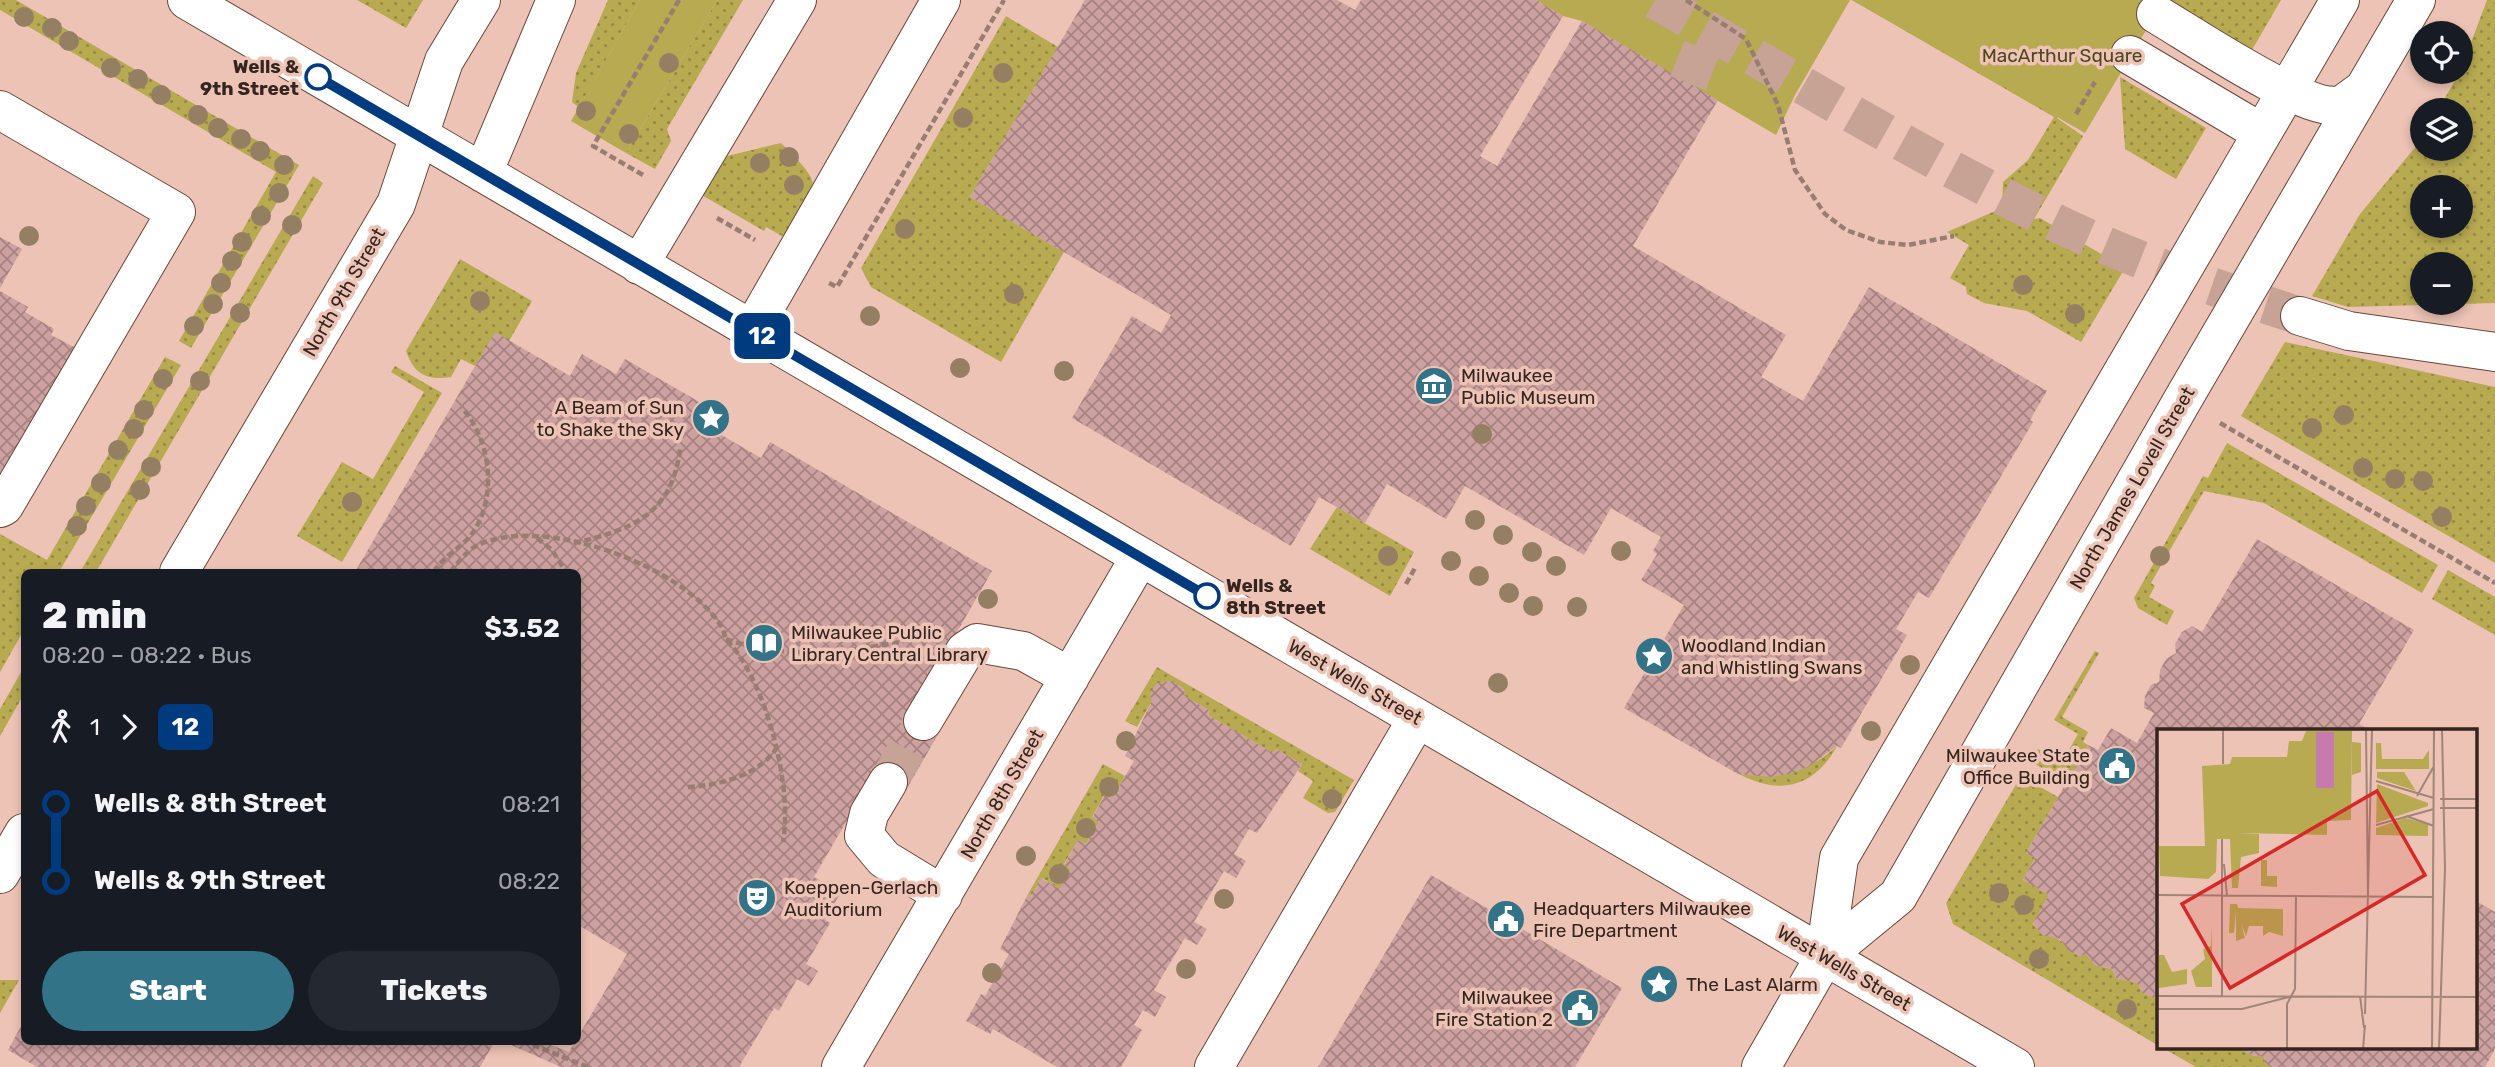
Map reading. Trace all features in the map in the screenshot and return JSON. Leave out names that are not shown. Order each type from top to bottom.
[{"type":"main road","name":"West Wells Street","points":[[187,0],[2015,1067]]},
{"type":"main road","name":"North 9th Street","points":[[181,569],[396,204],[421,138],[444,61],[481,0]]},
{"type":"main road","points":[[483,173],[556,0]]},
{"type":"main road","points":[[639,265],[797,0]]},
{"type":"main road","points":[[752,330],[941,0]]},
{"type":"main road","name":"North James Lovell Street","points":[[1825,956],[1839,858],[2340,0]]},
{"type":"main road","name":"North James Lovell Street","points":[[1761,1067],[1825,956],[1898,896],[2416,0]]},
{"type":"main road","points":[[2156,14],[2286,91],[2315,102],[2340,105],[2363,90]]},
{"type":"main road","points":[[2130,55],[2262,133]]},
{"type":"main road","points":[[0,110],[176,212],[4,506],[0,508]]},
{"type":"main road","points":[[2300,316],[2348,331],[2495,352]]},
{"type":"main road","name":"North 8th Street","points":[[841,1067],[1140,557]]},
{"type":"main road","points":[[923,721],[965,650],[977,643],[1023,651],[1070,677]]},
{"type":"main road","points":[[1214,1067],[1417,719]]},
{"type":"main road","points":[[888,782],[869,814],[864,835],[884,859],[943,895]]},
{"type":"main road","points":[[0,874],[21,838]]},
{"type":"path","points":[[837,287],[1004,0]]},
{"type":"path","points":[[1686,0],[1746,39],[1778,105],[1795,170],[1825,214],[1846,230],[1881,242],[1908,244],[1954,236]]},
{"type":"path","points":[[437,569],[472,534],[484,506],[488,480],[486,455],[480,435],[462,408]]},
{"type":"path","points":[[2233,431],[2495,583]]},
{"type":"path","points":[[573,543],[623,531],[639,522],[656,506],[667,489],[675,473],[680,449]]},
{"type":"path","points":[[536,537],[552,550],[564,569]]},
{"type":"path","points":[[453,569],[474,547],[500,538],[536,537],[573,543],[644,565],[680,584],[722,626],[725,638],[742,659],[768,718],[777,748],[784,804],[783,842]]},
{"type":"path","points":[[1406,584],[1415,568]]},
{"type":"path","points":[[725,638],[748,647],[808,653],[918,638]]},
{"type":"path","points":[[688,787],[741,775],[760,766],[777,748]]},
{"type":"path","points":[[533,1045],[588,1067]]},
{"type":"green space","points":[[0,0],[16,0],[299,165],[191,348],[179,341],[276,172],[0,10]]},
{"type":"green space","points":[[357,0],[423,0],[406,28]]},
{"type":"green space","points":[[608,0],[640,0],[581,104],[577,106],[572,102],[576,73]]},
{"type":"green space","points":[[640,0],[717,0],[626,153],[571,121]]},
{"type":"green space","points":[[717,0],[743,0],[667,129],[671,141],[655,169],[626,153]]},
{"type":"green space","points":[[1536,0],[1850,0],[1795,95],[1776,135],[1582,21],[1563,16]]},
{"type":"green space","points":[[1852,0],[2126,0],[2057,118],[2083,136],[2034,219],[2040,218],[2125,268],[2081,342],[2027,311],[1984,303],[1967,294],[1966,287],[1950,278],[1969,245],[1947,232],[2002,208],[2003,182],[2028,160],[2054,117]]},
{"type":"green space","name":"MacArthur Square","points":[[1852,0],[2164,0],[2085,133]]},
{"type":"green space","points":[[2164,0],[2281,0],[2249,55]]},
{"type":"green space","points":[[2487,0],[2495,0],[2495,303],[2473,304],[2473,252],[2410,252],[2410,305],[2348,307],[2312,296],[2360,214],[2410,154],[2410,161],[2473,161],[2473,98],[2445,98],[2453,84],[2473,84],[2473,37]]},
{"type":"green space","points":[[1006,16],[1058,47],[970,197],[1064,252],[1001,362],[871,287],[861,268]]},
{"type":"green space","points":[[2120,77],[2206,128],[2176,179],[2125,149]]},
{"type":"green space","points":[[781,143],[806,170],[814,188],[807,209],[789,240],[766,227],[764,231],[700,194],[719,158]]},
{"type":"green space","points":[[313,176],[323,183],[98,569],[82,569]]},
{"type":"green space","points":[[460,259],[532,301],[509,341],[495,333],[475,366],[461,359],[451,377],[428,377],[417,370],[406,351]]},
{"type":"green space","points":[[2285,342],[2495,387],[2495,563],[2241,416]]},
{"type":"green space","points":[[165,357],[181,365],[61,569],[21,569],[21,635],[0,672],[0,534],[47,560]]},
{"type":"green space","points":[[395,366],[442,393],[342,562],[297,536],[342,462],[373,479],[424,392],[391,372]]},
{"type":"green space","points":[[2227,443],[2438,565],[2422,593],[2264,503],[2204,491],[2151,583],[2155,586],[2149,597],[2174,611],[2167,625],[2138,608],[2134,598],[2203,476],[2208,478]]},
{"type":"green space","points":[[1337,507],[1414,552],[1390,596],[1310,549]]},
{"type":"green space","points":[[2448,570],[2495,597],[2495,635],[2432,599]]},
{"type":"green space","points":[[2095,651],[2099,653],[2062,717],[2088,732],[2083,742],[2088,745],[2067,782],[2030,761],[2038,749],[2062,762],[2078,734],[2054,720]]},
{"type":"green space","points":[[1157,667],[1354,780],[1335,812],[1328,813],[1303,798],[1313,781],[1298,771],[1302,764],[1276,749],[1273,753],[1208,715],[1210,711],[1185,696],[1183,688],[1171,681],[1156,684],[1152,701],[1137,727],[1125,721]]},
{"type":"green space","points":[[21,672],[21,699],[0,736],[0,709]]},
{"type":"green space","points":[[1837,746],[1818,771],[1795,784],[1769,785],[1739,774],[1791,772],[1815,762]]},
{"type":"green space","points":[[1103,764],[1125,776],[1113,797],[1105,794],[1092,817],[1099,822],[1086,844],[1078,840],[1064,864],[1071,869],[1060,889],[1042,878],[1031,896],[1028,894]]},
{"type":"green space","points":[[2021,776],[2058,797],[2026,853],[2035,858],[2023,880],[2049,895],[2033,924],[2075,953],[2081,956],[2086,954],[2095,965],[2112,969],[2116,978],[2137,983],[2143,993],[2157,998],[2157,1045],[1953,924],[1946,903]]},
{"type":"green space","points":[[0,980],[19,980],[0,1013]]},
{"type":"green space","points":[[2166,1050],[2243,1050],[2251,1055],[2264,1057],[2265,1063],[2271,1067],[2196,1067]]},
{"type":"building","name":"Milwaukee Public Museum","points":[[1085,0],[1337,0],[1355,10],[1361,0],[1536,0],[1563,16],[1480,156],[1497,166],[1582,21],[1718,100],[1633,246],[1786,335],[1761,377],[1803,401],[1869,287],[2047,391],[2030,420],[2033,422],[1929,598],[1918,592],[1896,629],[1907,635],[1841,748],[1837,746],[1808,767],[1789,774],[1770,777],[1738,774],[1624,708],[1684,605],[1641,580],[1657,554],[1653,551],[1661,537],[1611,508],[1584,555],[1465,486],[1446,519],[1387,484],[1365,523],[1319,497],[1291,546],[1072,418],[1132,316],[1161,333],[1171,315],[970,197]]},
{"type":"building","points":[[0,237],[22,249],[0,288]]},
{"type":"building","points":[[0,291],[28,307],[25,312],[54,329],[51,335],[76,348],[0,479]]},
{"type":"building","name":"Milwaukee Public Library Central Library","points":[[495,332],[570,376],[582,354],[616,374],[625,359],[715,411],[706,426],[761,458],[770,442],[992,571],[910,714],[940,731],[905,792],[874,774],[814,877],[841,892],[825,920],[830,923],[806,964],[818,971],[809,986],[797,979],[779,1011],[774,1008],[739,1067],[561,1067],[511,1045],[551,1045],[569,1052],[573,1045],[581,1045],[581,1032],[627,954],[581,927],[581,569],[357,569]]},
{"type":"building","name":"Milwaukee State Office Building","points":[[2257,539],[2414,630],[2359,724],[2368,729],[2157,729],[2156,999],[2143,993],[2137,983],[2116,978],[2112,969],[2095,965],[2086,954],[2081,956],[2069,951],[2060,939],[2042,935],[2033,923],[2049,895],[2023,880],[2035,858],[2026,853],[2088,745],[2098,750],[2111,728],[2137,743],[2154,713],[2144,708],[2145,696],[2151,685],[2159,682],[2160,670],[2166,659],[2176,653],[2175,644],[2182,632],[2192,626],[2202,632]]},
{"type":"building","points":[[1171,681],[1183,688],[1185,696],[1210,711],[1208,715],[1273,753],[1276,749],[1302,764],[1257,833],[1249,829],[1234,854],[1246,861],[1236,878],[1224,871],[1194,922],[1207,929],[1197,945],[1185,938],[1154,990],[1166,997],[1155,1017],[1143,1010],[1134,1025],[1142,1030],[1121,1067],[1057,1067],[993,1029],[990,1034],[966,1021],[981,994],[985,996],[1009,954],[1000,949],[1028,894],[1031,896],[1041,878],[1060,889],[1071,869],[1064,865],[1078,840],[1086,844],[1099,822],[1092,818],[1106,793],[1113,797],[1134,761],[1125,756],[1152,701],[1150,694],[1156,684]]},
{"type":"building","points":[[1431,875],[1622,988],[1575,1067],[1318,1067]]},
{"type":"building","points":[[2478,902],[2495,912],[2495,1049],[2485,1067],[2271,1067],[2265,1063],[2264,1057],[2251,1055],[2243,1050],[2478,1050]]},
{"type":"building","points":[[21,1026],[21,1045],[493,1045],[480,1067],[37,1067],[8,1050]]},
{"type":"tunnel","points":[[1655,0],[1899,140],[2048,219],[2141,260],[2300,316]]},
{"type":"tunnel","points":[[1688,83],[1709,30]]},
{"type":"tunnel","points":[[888,782],[923,721]]},
{"type":"bus line","name":"12","points":[[318,77],[1207,596]]},
{"type":"place","name":"Wells & 9th Street","points":[[318,77]]},
{"type":"place","name":"Milwaukee Public Museum","points":[[1434,386]]},
{"type":"place","name":"A Beam of Sun to Shake the Sky","points":[[711,418]]},
{"type":"place","name":"Wells & 8th Street","points":[[1207,596]]},
{"type":"place","name":"Milwaukee Public Library Central Library","points":[[764,643]]},
{"type":"place","name":"Woodland Indian and Whistling Swans","points":[[1654,656]]},
{"type":"place","name":"Milwaukee State Office Building","points":[[2117,766]]},
{"type":"place","name":"Koeppen-Gerlach Auditorium","points":[[757,898]]},
{"type":"place","name":"Headquarters Milwaukee Fire Department","points":[[1506,919]]},
{"type":"place","name":"The Last Alarm","points":[[1659,984]]},
{"type":"place","name":"Milwaukee Fire Station 2","points":[[1580,1008]]}]
